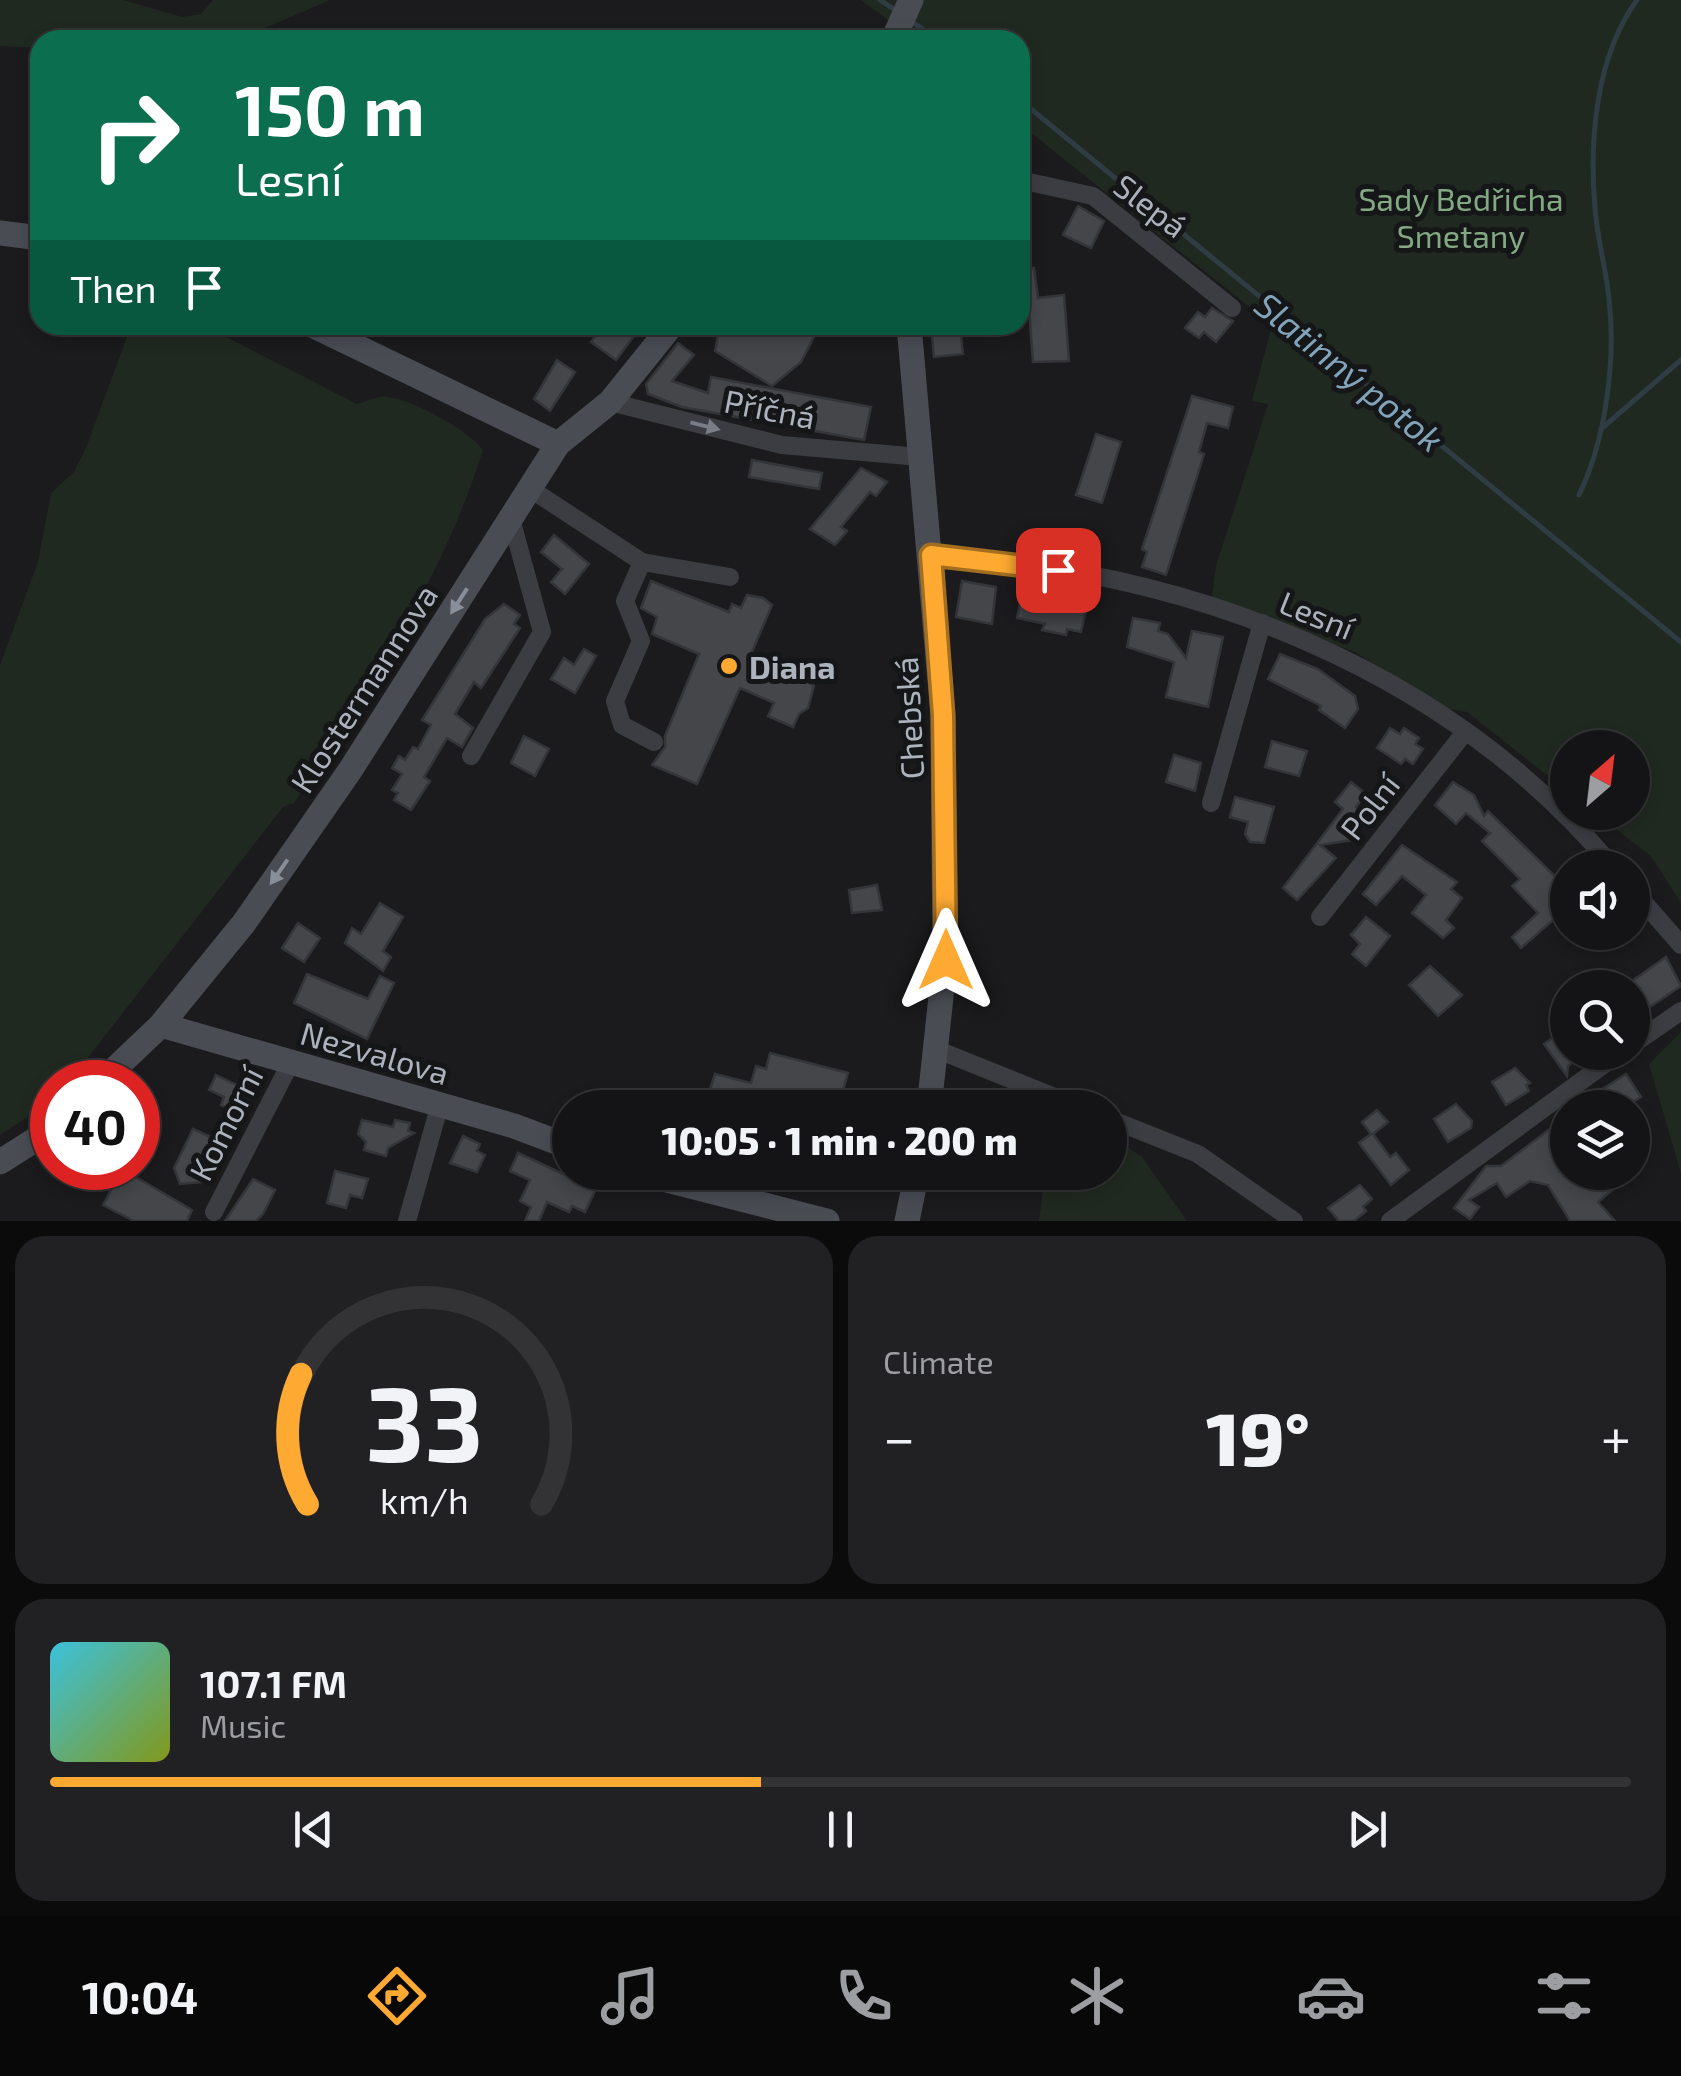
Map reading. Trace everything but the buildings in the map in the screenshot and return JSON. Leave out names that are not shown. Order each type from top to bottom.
[{"type":"street","points":[[897,30],[910,0]]},
{"type":"street","name":"Slepá","points":[[1030,182],[1093,196],[1232,308]]},
{"type":"street","points":[[0,232],[30,236]]},
{"type":"street","points":[[333,335],[558,444]]},
{"type":"street","name":"Klostermannova","points":[[124,1060],[161,1024],[276,877],[558,444],[610,402],[664,335]]},
{"type":"street","name":"Chebská","points":[[910,335],[931,555],[945,793],[946,960],[932,1090]]},
{"type":"street","name":"Příčná","points":[[610,402],[782,445],[920,457]]},
{"type":"street","points":[[529,488],[642,562],[730,577]]},
{"type":"street","points":[[471,756],[542,632],[511,518]]},
{"type":"street","name":"Lesní","points":[[931,555],[985,558],[1134,584],[1262,624],[1347,657],[1466,732],[1586,834],[1599,850]]},
{"type":"street","points":[[642,562],[626,601],[640,641],[615,700],[622,724],[654,742]]},
{"type":"street","points":[[1211,804],[1262,624]]},
{"type":"street","name":"Polní","points":[[1320,917],[1466,732]]},
{"type":"street","points":[[1650,910],[1681,946]]},
{"type":"street","points":[[1650,1032],[1681,1010]]},
{"type":"street","name":"Nezvalova","points":[[161,1024],[440,1104],[552,1142]]},
{"type":"street","points":[[938,1050],[1037,1090]]},
{"type":"street","name":"Komorní","points":[[214,1212],[290,1062]]},
{"type":"street","points":[[1390,1221],[1596,1070]]},
{"type":"street","points":[[407,1221],[440,1104]]},
{"type":"street","points":[[1127,1126],[1198,1154],[1294,1221]]},
{"type":"street","points":[[0,1162],[30,1143]]},
{"type":"street","points":[[706,1190],[828,1221]]},
{"type":"street","points":[[908,1221],[914,1190]]},
{"type":"green space","points":[[0,0],[123,0],[182,17],[201,14],[213,0],[330,0],[260,30],[30,30],[30,48],[0,46]]},
{"type":"green space","name":"Sady Bedřicha Smetany","points":[[861,0],[1681,0],[1681,903],[1650,850],[1643,850],[1617,830],[1650,830],[1650,730],[1550,730],[1550,778],[1467,712],[1444,708],[1355,652],[1212,598],[1216,566],[1268,404],[1252,401],[1272,325],[1030,132],[1030,30],[902,30]]},
{"type":"green space","points":[[128,335],[222,335],[357,404],[380,397],[419,407],[464,433],[483,450],[425,589],[376,676],[294,803],[283,807],[86,1060],[30,1060],[30,1115],[0,1135],[0,665],[38,562],[51,493],[74,472]]},
{"type":"green space","points":[[1681,1032],[1681,1173],[1650,1067]]},
{"type":"green space","points":[[1127,1147],[1142,1157],[1187,1221],[1039,1221],[1043,1190],[1127,1190]]},
{"type":"waterway","name":"Slatinný potok","points":[[880,0],[898,12]]},
{"type":"waterway","points":[[1579,495],[1596,449],[1610,373],[1609,299],[1595,208],[1593,155],[1598,100],[1612,47],[1637,0]]},
{"type":"waterway","name":"Slatinný potok","points":[[911,21],[924,30]]},
{"type":"waterway","name":"Slatinný potok","points":[[1030,108],[1681,642]]},
{"type":"waterway","points":[[1601,429],[1681,360]]},
{"type":"place","name":"Diana","points":[[729,666]]},
{"type":"route","points":[[946,960],[943,715],[931,555],[985,558],[1058,570]]}]
